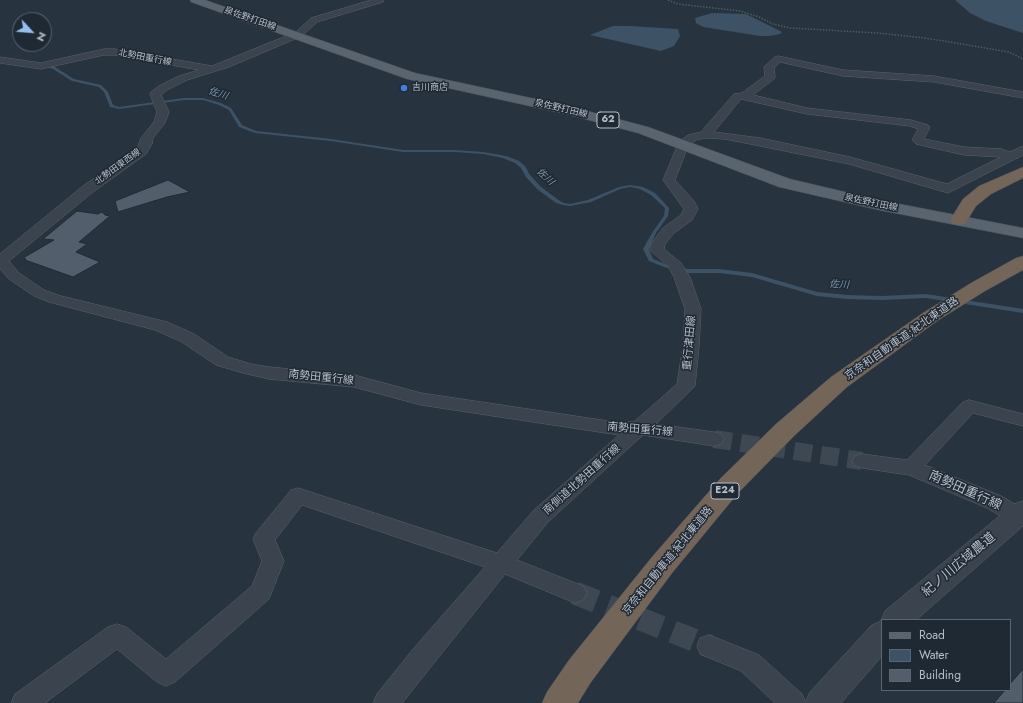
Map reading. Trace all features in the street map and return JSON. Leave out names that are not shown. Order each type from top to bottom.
[{"type":"highway","points":[[959,220],[970,203],[985,190],[1023,172]]},
{"type":"highway","points":[[959,220],[1023,188]]},
{"type":"highway","name":"京奈和自動車道;紀北東道路","points":[[559,703],[580,671],[662,565],[729,486],[785,430],[839,382],[930,317],[978,287],[1023,262]]},
{"type":"main road","name":"泉佐野打田線","points":[[195,0],[412,76],[609,120],[643,130],[793,185],[879,205],[1023,233]]},
{"type":"street","name":"北勢田東西線","points":[[0,260],[88,189],[142,151],[146,144],[147,138],[159,123],[164,112],[155,94],[163,88],[183,78],[226,65],[303,32],[306,26],[314,20],[380,0]]},
{"type":"street","name":"北勢田重行線","points":[[0,60],[41,66],[104,52],[115,52],[133,54],[171,63],[215,69]]},
{"type":"street","points":[[745,96],[770,77],[770,66],[778,59],[843,73],[934,79],[1023,95]]},
{"type":"street","points":[[705,135],[738,96],[745,96],[807,111],[911,123],[924,127],[918,140],[920,142],[964,151],[1001,153],[1011,156]]},
{"type":"street","points":[[683,145],[692,137],[705,135],[725,136],[850,161],[907,176],[948,189],[1023,150]]},
{"type":"street","name":"重行津田線","points":[[683,145],[669,180],[689,204],[690,209],[686,217],[668,231],[658,244],[657,250],[678,270],[694,308],[686,386]]},
{"type":"street","name":"南勢田重行線","points":[[0,260],[17,279],[39,293],[55,299],[130,316],[161,326],[188,338],[222,361],[249,369],[269,373],[354,381],[421,399],[615,429],[640,428],[714,439]]},
{"type":"street","name":"南側道北勢田重行線","points":[[386,703],[423,656],[541,516],[686,386]]},
{"type":"street","name":"南勢田重行線","points":[[911,468],[969,406],[1023,420]]},
{"type":"street","name":"南勢田重行線","points":[[862,460],[911,468],[1020,513]]},
{"type":"street","points":[[24,703],[117,635],[166,674],[261,592],[273,561],[264,539],[298,496],[501,563],[575,593]]},
{"type":"street","name":"紀ノ川広域農道","points":[[896,619],[1020,513]]},
{"type":"street","points":[[821,703],[881,635]]},
{"type":"street","points":[[709,646],[750,663],[793,703]]},
{"type":"path","points":[[668,0],[678,4],[740,11],[759,17],[773,24],[790,28],[878,33],[932,39],[1009,52],[1023,59]]},
{"type":"water","points":[[955,0],[1023,0],[1023,33],[986,21],[970,13]]},
{"type":"water","points":[[712,13],[746,14],[782,32],[780,34],[770,36],[760,36],[703,27],[696,23],[695,18]]},
{"type":"water","points":[[613,26],[678,29],[680,36],[674,46],[661,51],[590,35]]},
{"type":"building","points":[[168,180],[190,192],[167,197],[118,212],[115,201]]},
{"type":"building","points":[[77,211],[98,214],[102,212],[105,215],[110,216],[79,242],[87,244],[76,252],[100,262],[73,277],[23,258],[54,240],[43,239]]},
{"type":"building","points":[[1023,669],[1023,703],[994,703],[1004,691],[1011,691],[1011,683]]},
{"type":"waterway","name":"佐川","points":[[45,65],[54,68],[73,80],[100,86],[106,92],[111,106],[119,108],[184,99],[203,99],[220,104],[230,109],[240,126],[255,132],[331,140],[403,151],[455,151],[483,153],[504,157],[517,162],[523,167],[528,176],[539,188],[563,204],[570,205],[589,201],[619,188],[630,186],[641,188],[653,194],[667,208],[666,216],[654,233],[646,249],[651,260],[666,266],[688,271],[719,271],[752,275],[817,294],[882,298],[926,296],[1023,311]]},
{"type":"tunnel","points":[[714,439],[862,461]]},
{"type":"tunnel","points":[[575,593],[709,646]]},
{"type":"place","name":"吉川商店","points":[[404,88]]}]
